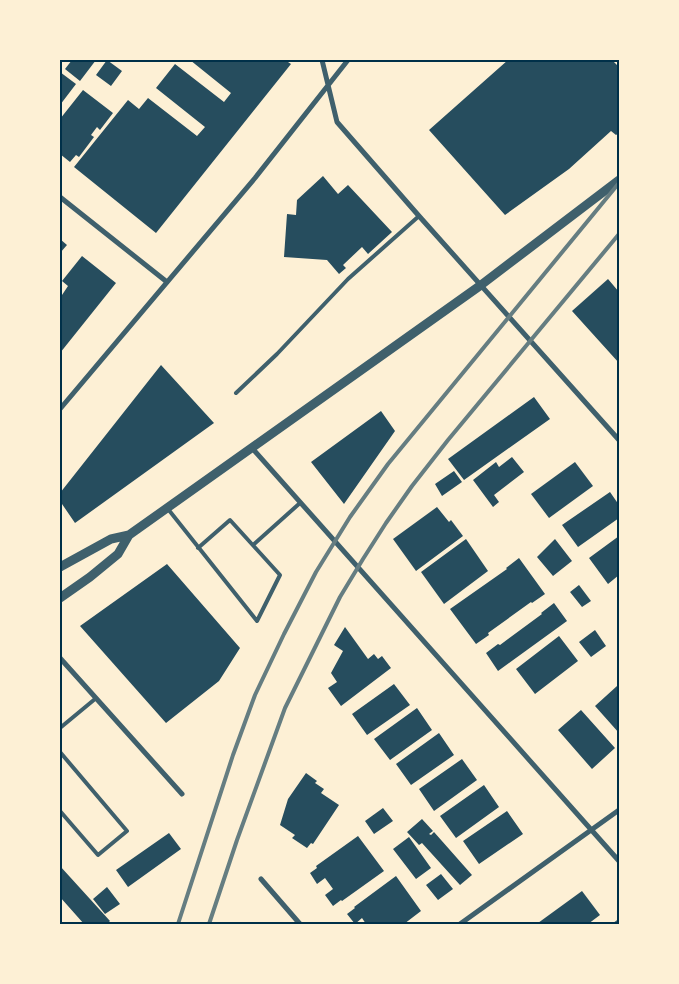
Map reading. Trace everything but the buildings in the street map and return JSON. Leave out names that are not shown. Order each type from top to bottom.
[{"type":"street","points":[[322,60],[337,122],[619,440]]},
{"type":"street","points":[[60,409],[255,178],[348,60]]},
{"type":"street","points":[[60,567],[111,539],[128,535],[167,508],[481,285],[619,180]]},
{"type":"street","points":[[60,197],[167,282]]},
{"type":"street","points":[[252,448],[619,861]]},
{"type":"street","points":[[60,598],[118,554],[128,535]]},
{"type":"street","points":[[60,658],[182,794]]},
{"type":"street","points":[[460,924],[619,810]]},
{"type":"street","points":[[261,879],[300,924]]},
{"type":"lane","points":[[236,393],[277,354],[348,279],[419,216]]},
{"type":"lane","points":[[253,545],[300,503]]},
{"type":"lane","points":[[167,508],[198,548],[257,621],[280,575],[230,520],[198,548]]},
{"type":"lane","points":[[60,728],[96,699]]},
{"type":"lane","points":[[60,752],[127,830],[98,855],[60,811]]},
{"type":"lane","points":[[615,924],[619,921]]},
{"type":"railway","points":[[178,924],[233,755],[255,695],[316,572],[350,517],[388,464],[619,183]]},
{"type":"railway","points":[[209,924],[285,708],[340,597],[386,523],[412,486],[619,234]]}]
